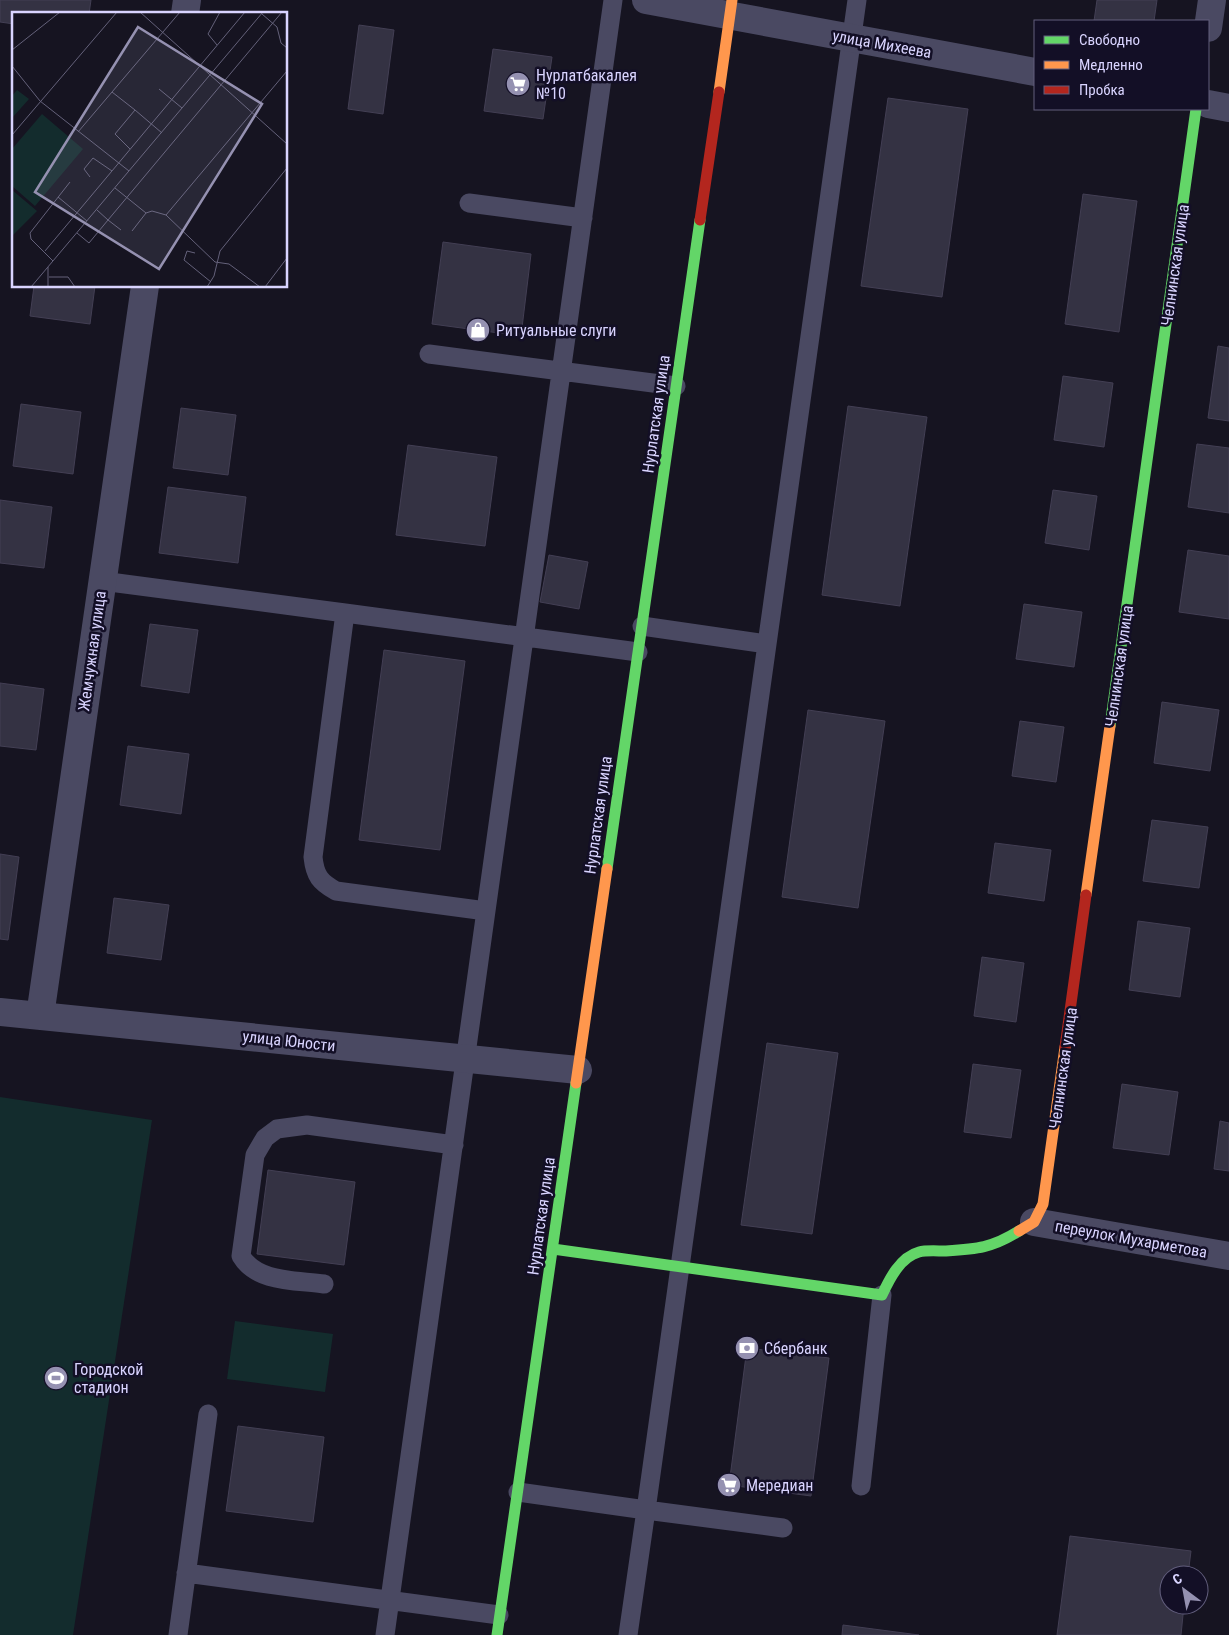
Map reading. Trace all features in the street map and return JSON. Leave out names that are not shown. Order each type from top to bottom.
[{"type":"main road","name":"Нурлатская улица","points":[[496,1635],[730,8]]},
{"type":"main road","name":"Челнинская улица","points":[[1034,1222],[1043,1204],[1045,1191],[1196,110]]},
{"type":"main road","points":[[553,1249],[882,1295],[892,1274],[902,1263],[918,1252],[979,1249],[1003,1241],[1034,1222]]},
{"type":"street","name":"улица Михеева","points":[[646,0],[730,8],[852,38],[1034,72]]},
{"type":"street","points":[[1209,21],[1212,0]]},
{"type":"street","points":[[1209,104],[1229,108]]},
{"type":"street","name":"Жемчужная улица","points":[[40,1016],[145,288]]},
{"type":"street","name":"улица Юности","points":[[0,1012],[578,1070]]},
{"type":"street","name":"переулок Мухарметова","points":[[1034,1222],[1229,1256]]},
{"type":"lane","points":[[385,1635],[613,0]]},
{"type":"lane","points":[[628,1635],[857,0]]},
{"type":"lane","points":[[469,203],[583,218]]},
{"type":"lane","points":[[429,354],[676,386]]},
{"type":"lane","points":[[102,581],[638,652]]},
{"type":"lane","points":[[345,613],[313,857],[314,870],[323,883],[336,891],[486,911]]},
{"type":"lane","points":[[642,626],[767,644]]},
{"type":"lane","points":[[324,1284],[264,1276],[252,1270],[241,1256],[255,1155],[265,1138],[277,1129],[306,1125],[454,1145]]},
{"type":"lane","points":[[861,1486],[882,1295]]},
{"type":"lane","points":[[178,1635],[208,1414]]},
{"type":"lane","points":[[518,1492],[783,1528]]},
{"type":"lane","points":[[186,1573],[500,1615]]},
{"type":"green space","name":"Городской стадион","points":[[0,1097],[152,1120],[73,1635],[0,1635]]},
{"type":"green space","points":[[235,1321],[333,1334],[325,1392],[227,1379]]},
{"type":"building","points":[[0,0],[91,0],[89,12],[12,12],[12,24],[0,22]]},
{"type":"building","points":[[1097,0],[1157,0],[1154,20],[1094,20]]},
{"type":"building","points":[[359,25],[394,30],[383,114],[348,109]]},
{"type":"building","points":[[493,49],[552,57],[543,119],[484,111]]},
{"type":"building","points":[[888,98],[968,109],[942,297],[861,286]]},
{"type":"building","points":[[1083,194],[1137,201],[1119,332],[1065,324]]},
{"type":"building","points":[[443,242],[531,254],[521,336],[432,324]]},
{"type":"building","points":[[34,288],[95,288],[90,324],[30,316]]},
{"type":"building","points":[[1218,346],[1229,348],[1229,421],[1208,418]]},
{"type":"building","points":[[1063,376],[1113,383],[1104,447],[1054,440]]},
{"type":"building","points":[[21,404],[81,412],[73,474],[13,466]]},
{"type":"building","points":[[848,406],[927,417],[900,606],[822,595]]},
{"type":"building","points":[[181,408],[236,415],[228,475],[173,468]]},
{"type":"building","points":[[1197,444],[1229,448],[1229,513],[1188,507]]},
{"type":"building","points":[[408,445],[497,457],[485,546],[396,535]]},
{"type":"building","points":[[168,487],[246,497],[238,563],[159,553]]},
{"type":"building","points":[[1053,490],[1097,496],[1089,550],[1045,543]]},
{"type":"building","points":[[0,500],[52,507],[44,568],[0,563]]},
{"type":"building","points":[[1188,550],[1229,556],[1229,619],[1179,612]]},
{"type":"building","points":[[549,555],[588,562],[579,609],[540,602]]},
{"type":"building","points":[[1024,604],[1082,612],[1074,667],[1016,659]]},
{"type":"building","points":[[150,624],[198,630],[189,693],[141,686]]},
{"type":"building","points":[[384,650],[465,661],[440,850],[359,840]]},
{"type":"building","points":[[0,683],[44,689],[36,750],[0,746]]},
{"type":"building","points":[[1162,702],[1219,710],[1210,771],[1154,763]]},
{"type":"building","points":[[808,710],[885,721],[858,908],[782,897]]},
{"type":"building","points":[[1020,721],[1064,727],[1056,782],[1012,776]]},
{"type":"building","points":[[128,746],[189,754],[181,814],[120,805]]},
{"type":"building","points":[[1152,820],[1208,827],[1199,888],[1143,881]]},
{"type":"building","points":[[995,843],[1051,850],[1044,901],[988,893]]},
{"type":"building","points":[[0,854],[19,857],[8,940],[0,939]]},
{"type":"building","points":[[114,898],[169,905],[161,960],[107,953]]},
{"type":"building","points":[[1138,921],[1190,928],[1180,997],[1129,990]]},
{"type":"building","points":[[982,957],[1024,963],[1016,1022],[974,1016]]},
{"type":"building","points":[[767,1043],[838,1053],[812,1234],[741,1225]]},
{"type":"building","points":[[973,1064],[1021,1070],[1011,1138],[964,1132]]},
{"type":"building","points":[[1122,1084],[1178,1092],[1169,1155],[1113,1148]]},
{"type":"building","points":[[1220,1121],[1229,1123],[1229,1171],[1214,1169]]},
{"type":"building","points":[[268,1170],[355,1182],[344,1265],[257,1254]]},
{"type":"building","points":[[747,1348],[829,1358],[811,1496],[729,1485]]},
{"type":"building","points":[[238,1426],[324,1437],[313,1522],[226,1511]]},
{"type":"building","points":[[1070,1536],[1191,1551],[1189,1565],[1159,1565],[1159,1615],[1183,1615],[1181,1635],[1057,1635]]},
{"type":"building","points":[[843,1625],[919,1635],[842,1635]]},
{"type":"traffic: fast","points":[[1110,726],[1196,110]]},
{"type":"traffic: fast","points":[[607,869],[700,220]]},
{"type":"traffic: fast","points":[[497,1635],[576,1083]]},
{"type":"traffic: fast","points":[[553,1249],[882,1295],[896,1270],[912,1255],[925,1251],[984,1247],[1001,1241],[1019,1231]]},
{"type":"traffic: slow","points":[[719,92],[732,0]]},
{"type":"traffic: slow","points":[[1086,895],[1110,726]]},
{"type":"traffic: slow","points":[[576,1083],[607,869]]},
{"type":"traffic: slow","points":[[1019,1231],[1034,1222],[1043,1204],[1065,1047]]},
{"type":"traffic: jam","points":[[700,220],[719,92]]},
{"type":"traffic: jam","points":[[1065,1047],[1086,895]]},
{"type":"place","name":"Нурлатбакалея №10","points":[[518,84]]},
{"type":"place","name":"Ритуальные слуги","points":[[478,330]]},
{"type":"place","name":"Сбербанк","points":[[747,1348]]},
{"type":"place","name":"Городской стадион","points":[[56,1378]]},
{"type":"place","name":"Мередиан","points":[[729,1485]]}]
